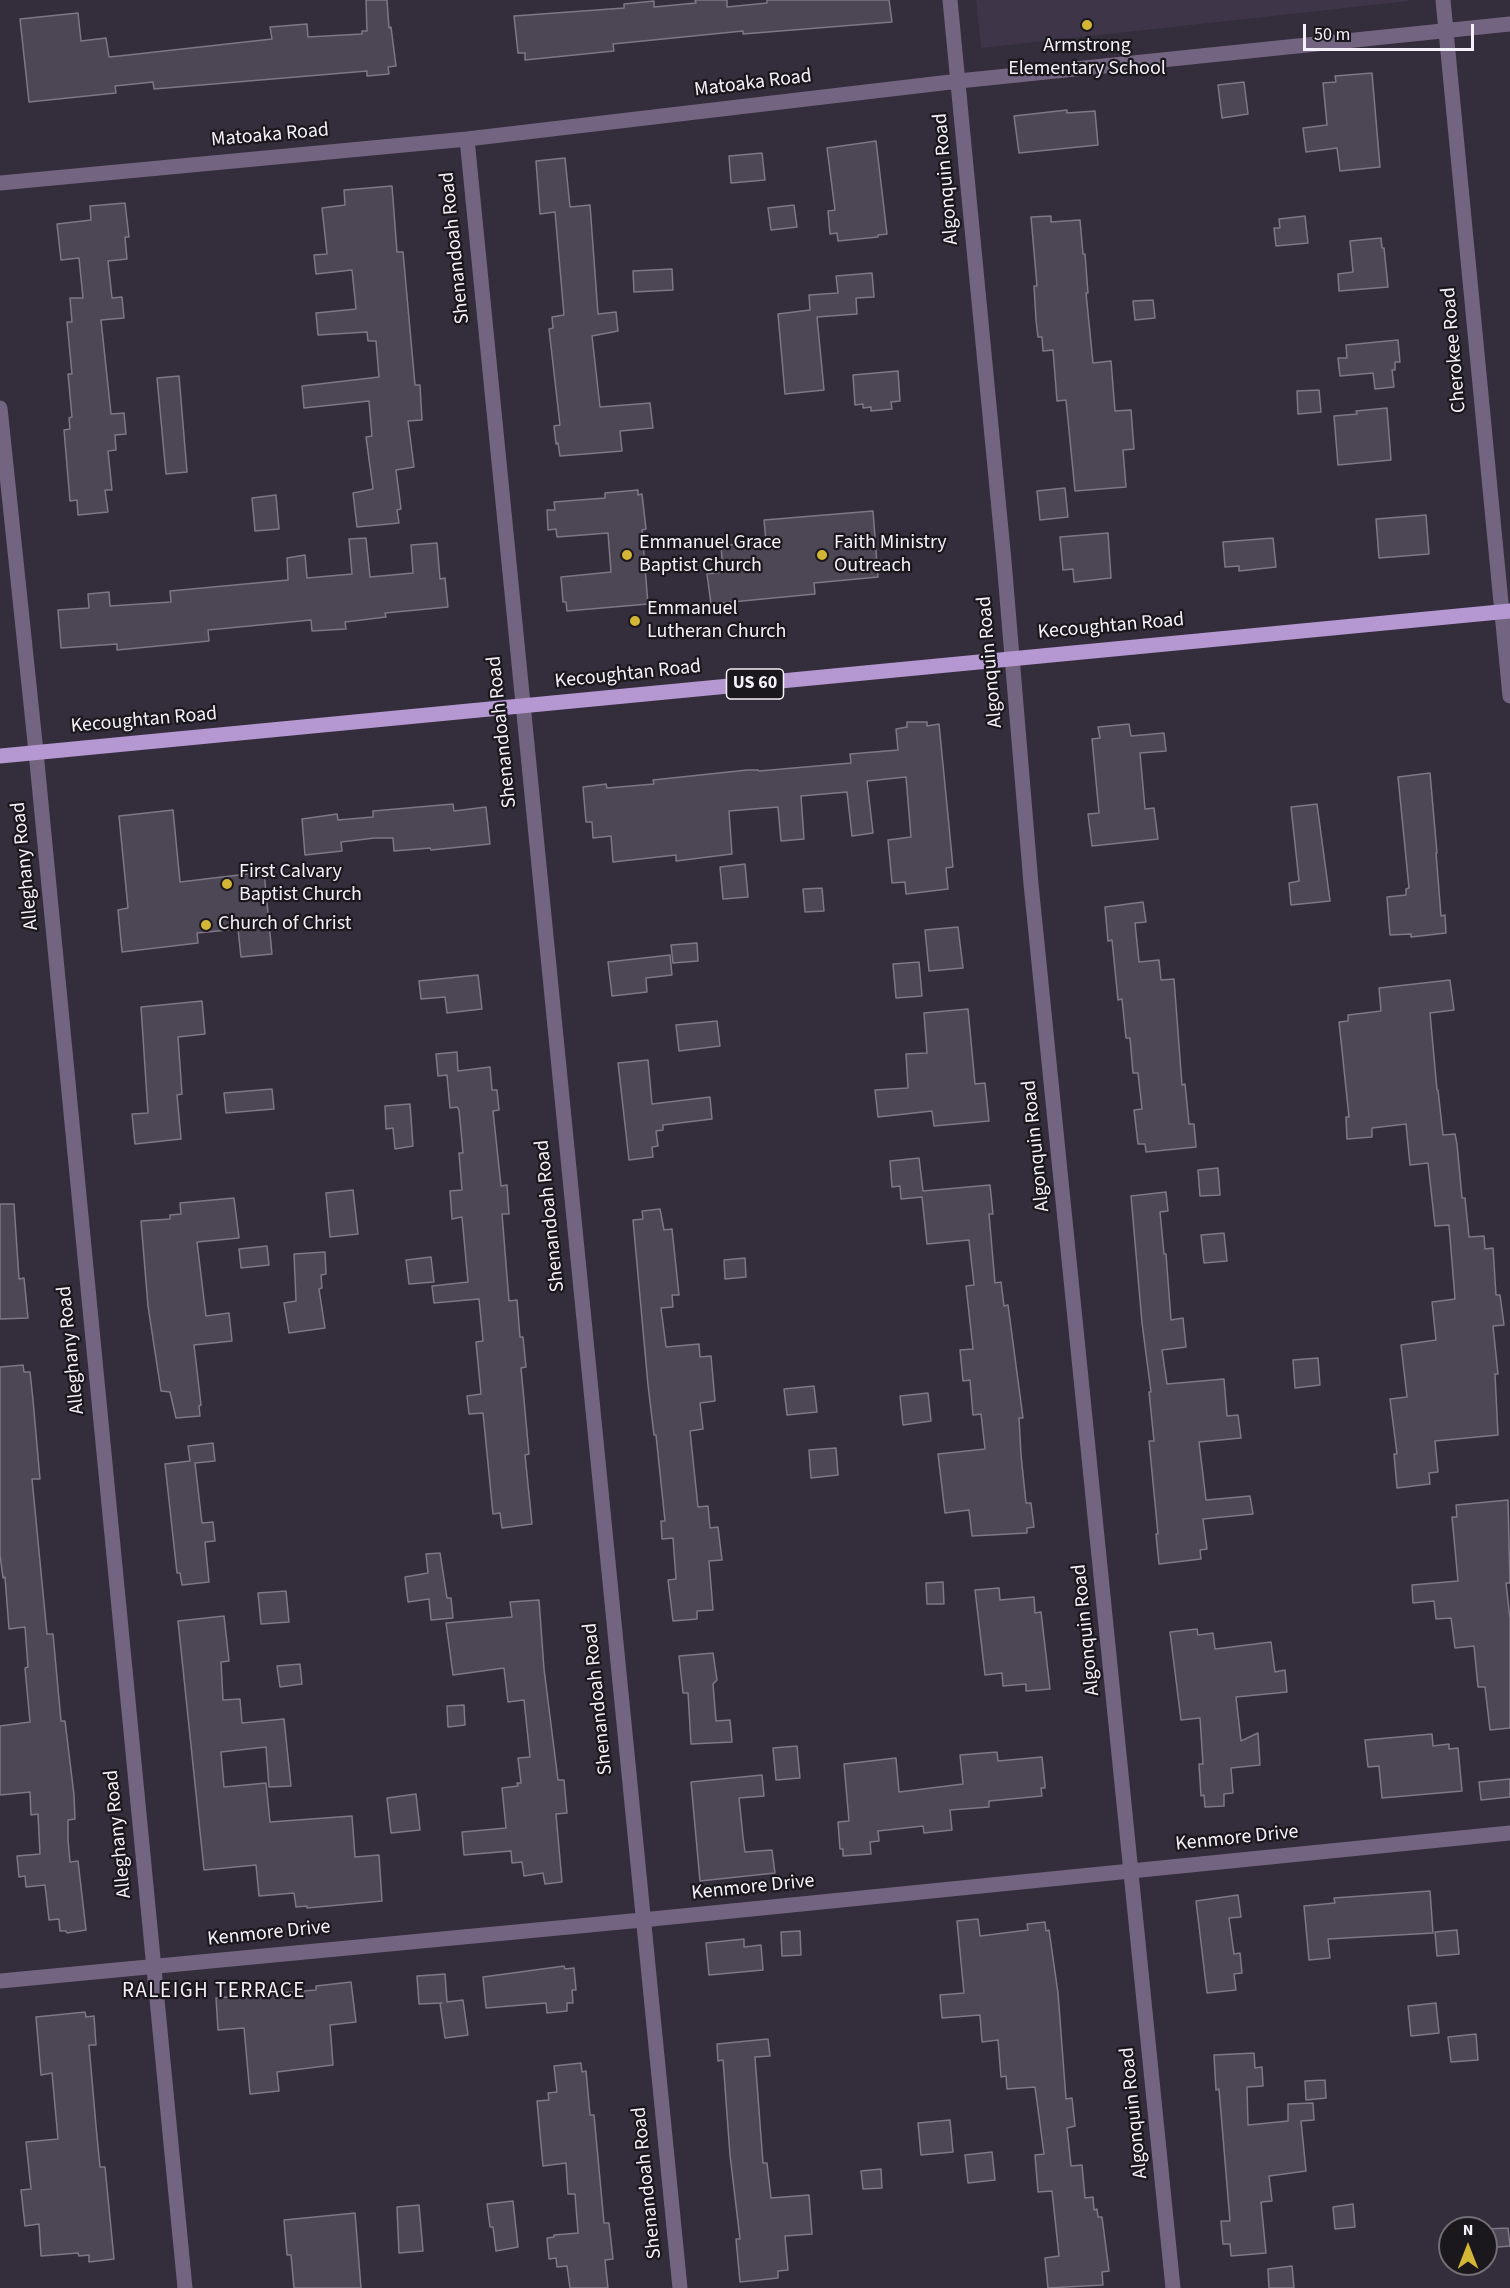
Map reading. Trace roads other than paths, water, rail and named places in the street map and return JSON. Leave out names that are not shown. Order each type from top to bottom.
[{"type":"main road","name":"Kecoughtan Road","points":[[0,756],[1506,611]]},
{"type":"street","name":"Algonquin Road","points":[[950,0],[1032,884],[1133,1871],[1173,2288]]},
{"type":"street","name":"Cherokee Road","points":[[1443,0],[1506,611],[1510,696]]},
{"type":"street","name":"Matoaka Road","points":[[0,183],[467,139],[959,81],[1510,24]]},
{"type":"street","name":"Shenandoah Road","points":[[467,139],[680,2288]]},
{"type":"street","name":"Alleghany Road","points":[[0,408],[36,752],[185,2288]]},
{"type":"street","name":"Kenmore Drive","points":[[0,1981],[642,1920],[1510,1833]]},
{"type":"place","name":"Armstrong Elementary School","points":[[1087,25]]},
{"type":"place","name":"Emmanuel Grace Baptist Church","points":[[627,555]]},
{"type":"place","name":"Faith Ministry Outreach","points":[[822,555]]},
{"type":"place","name":"Emmanuel Lutheran Church","points":[[635,621]]},
{"type":"place","name":"First Calvary Baptist Church","points":[[227,884]]},
{"type":"place","name":"Church of Christ","points":[[206,925]]},
{"type":"district","name":"RALEIGH TERRACE","points":[[214,1992]]}]
